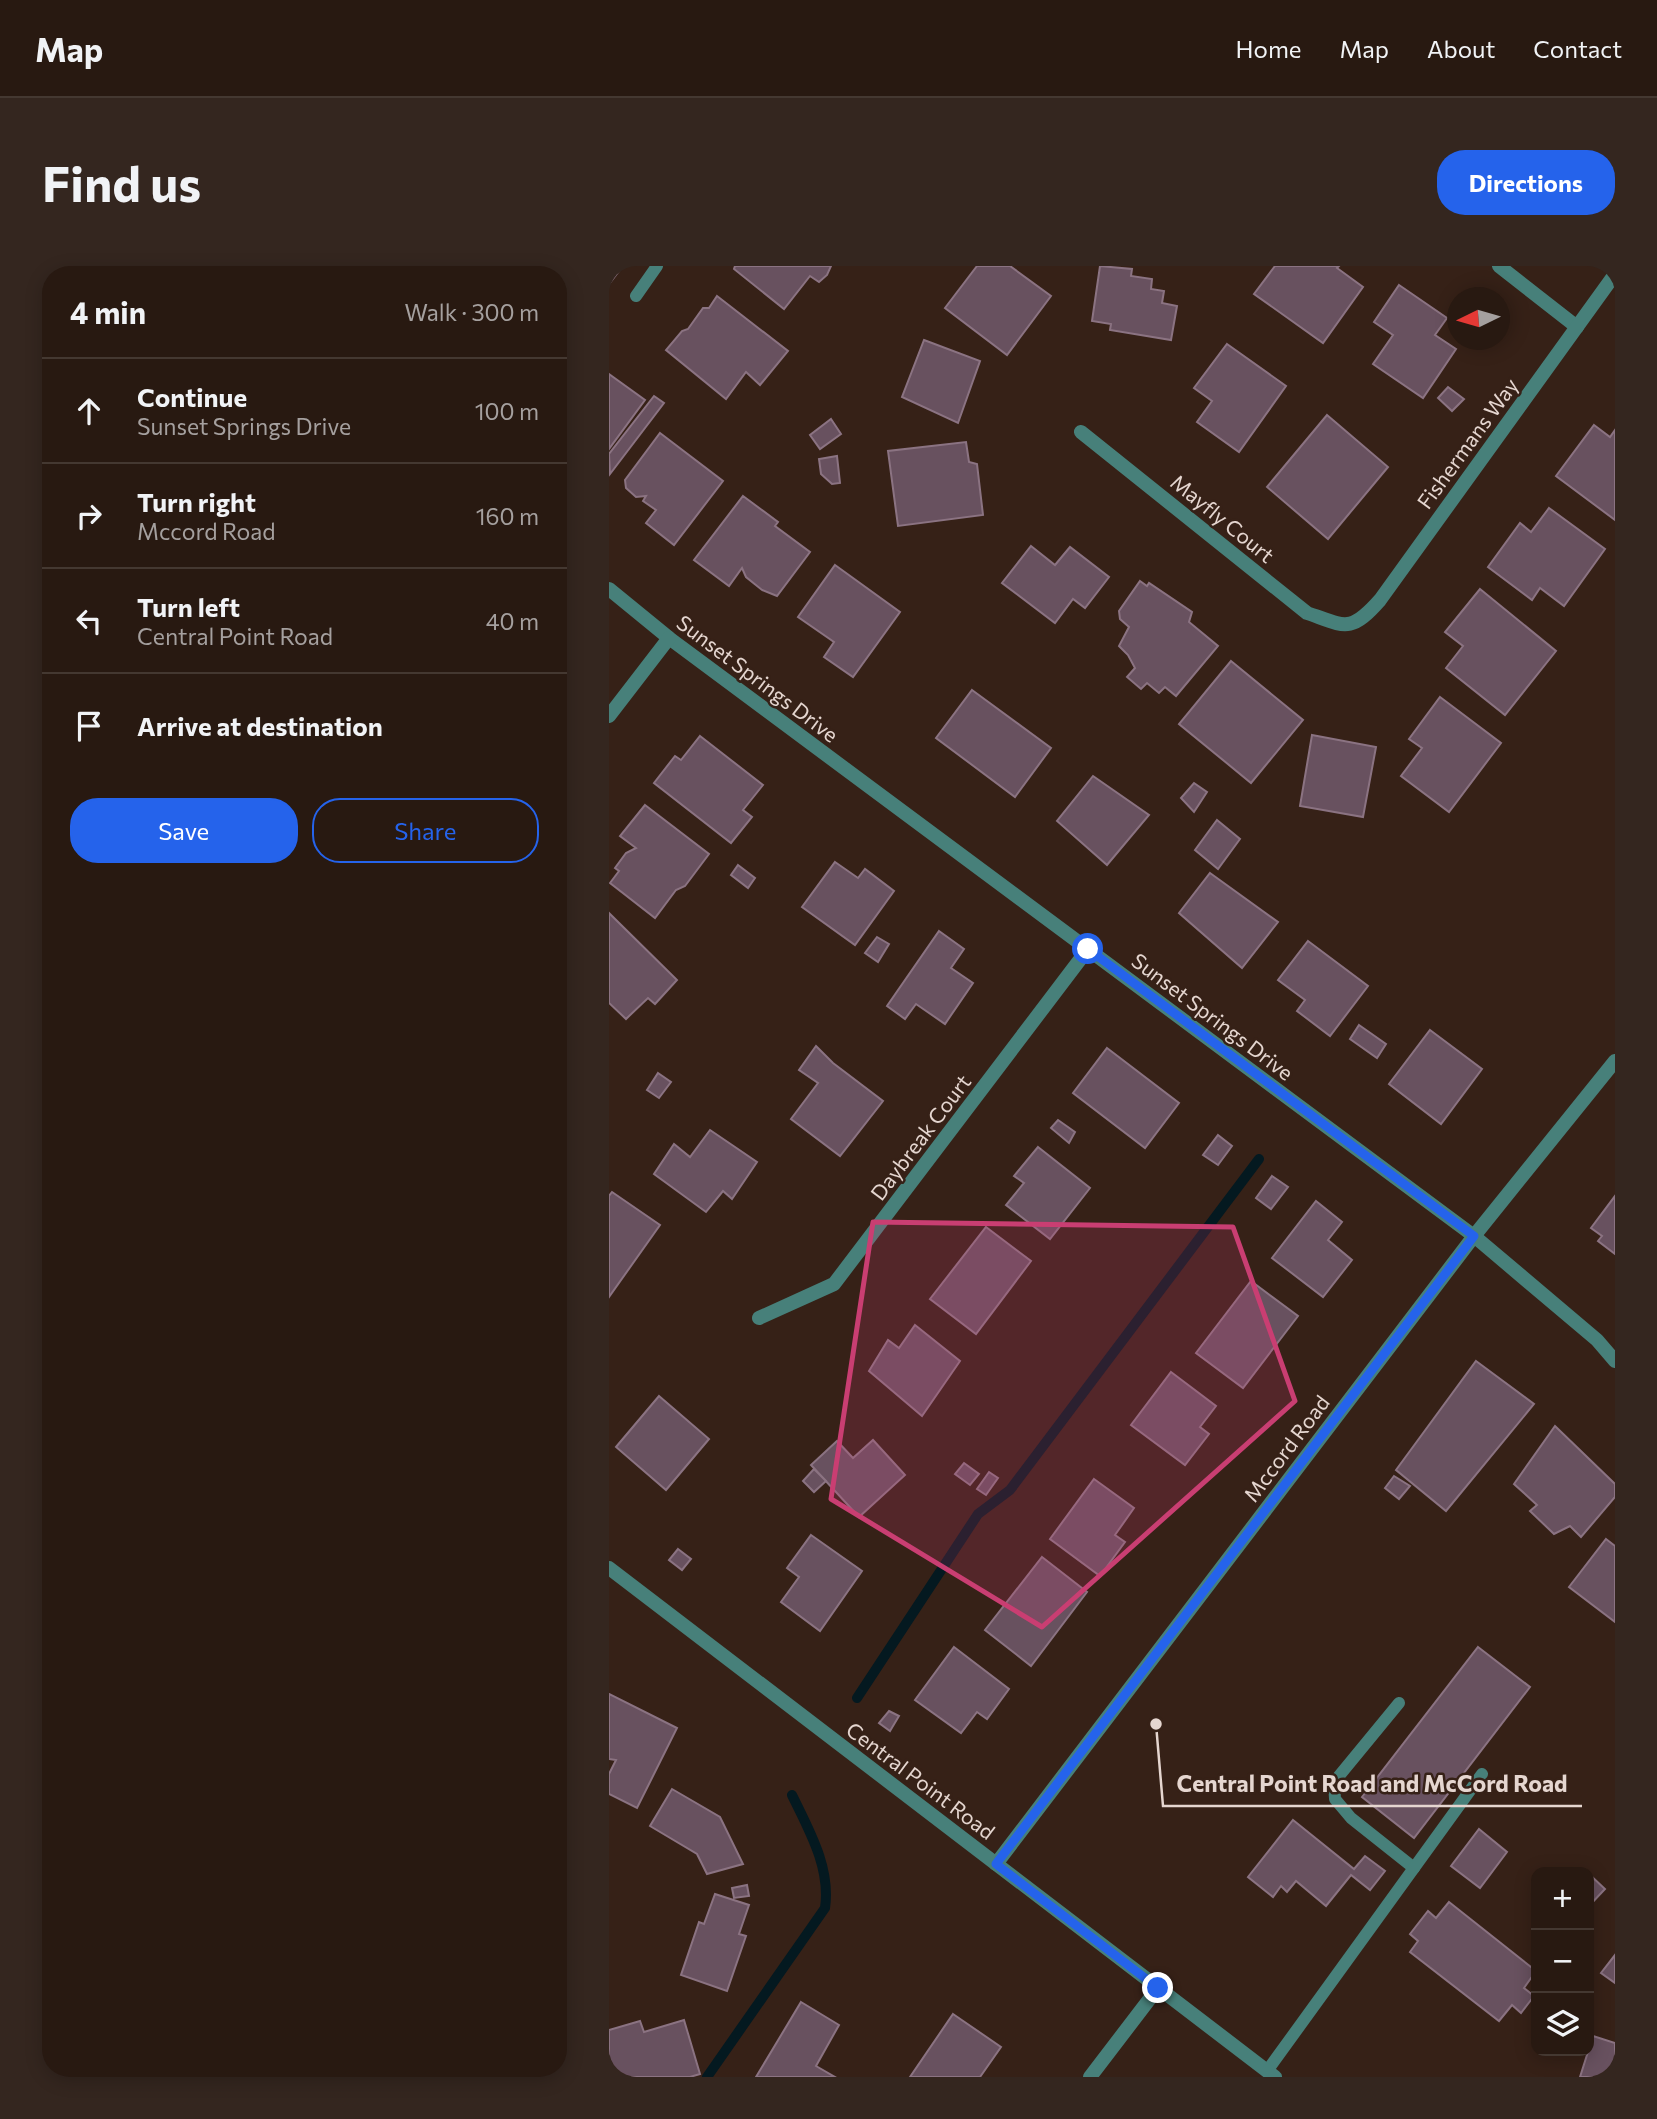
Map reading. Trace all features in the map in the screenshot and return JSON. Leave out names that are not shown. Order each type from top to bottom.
[{"type":"street","points":[[1499,266],[1577,327]]},
{"type":"street","name":"Fishermans Way","points":[[1344,625],[1364,618],[1380,600],[1615,274]]},
{"type":"street","name":"Mayfly Court","points":[[1081,432],[1307,613],[1344,625]]},
{"type":"street","name":"Sunset Springs Drive","points":[[609,589],[669,638],[1474,1236],[1597,1340],[1615,1362]]},
{"type":"street","points":[[609,716],[669,638]]},
{"type":"street","name":"Daybreak Court","points":[[759,1318],[834,1284],[1088,949]]},
{"type":"street","name":"Mccord Road","points":[[996,1864],[1474,1236],[1615,1061]]},
{"type":"street","name":"Central Point Road","points":[[609,1568],[1271,2074]]},
{"type":"street","points":[[1090,2077],[1158,1988]]},
{"type":"lane","points":[[636,296],[657,266]]},
{"type":"lane","points":[[1399,1703],[1334,1782],[1335,1799],[1351,1818],[1414,1868]]},
{"type":"lane","points":[[1271,2074],[1482,1774]]},
{"type":"highlighted area","points":[[873,1222],[1233,1227],[1295,1401],[1042,1627],[831,1499]]},
{"type":"building","points":[[609,266],[622,267],[609,284]]},
{"type":"building","points":[[735,266],[831,266],[827,275],[819,282],[810,276],[784,309],[734,269]]},
{"type":"building","points":[[977,266],[1010,266],[1051,296],[1007,355],[945,308]]},
{"type":"building","points":[[1100,266],[1132,269],[1131,276],[1152,279],[1151,289],[1164,291],[1162,303],[1177,306],[1171,340],[1110,330],[1111,324],[1092,321]]},
{"type":"building","points":[[1275,266],[1339,266],[1337,268],[1363,287],[1323,343],[1254,294]]},
{"type":"building","points":[[1399,285],[1447,318],[1435,335],[1447,343],[1447,350],[1455,350],[1423,398],[1373,364],[1393,335],[1374,322]]},
{"type":"building","points":[[717,296],[788,351],[760,385],[746,372],[726,399],[666,350],[682,331],[688,329],[703,308],[709,308]]},
{"type":"building","points":[[924,340],[980,361],[958,423],[902,397]]},
{"type":"building","points":[[1227,344],[1286,386],[1239,452],[1197,422],[1212,401],[1194,388]]},
{"type":"building","points":[[609,374],[645,400],[609,449]]},
{"type":"building","points":[[1448,387],[1464,399],[1452,411],[1438,398]]},
{"type":"building","points":[[654,396],[664,403],[610,474],[609,454]]},
{"type":"building","points":[[1327,415],[1388,467],[1328,539],[1267,487]]},
{"type":"building","points":[[831,419],[841,434],[820,449],[810,435]]},
{"type":"building","points":[[1594,425],[1610,437],[1615,430],[1615,520],[1556,476]]},
{"type":"building","points":[[660,433],[723,481],[674,545],[646,523],[656,510],[643,501],[646,496],[636,497],[626,488],[625,480]]},
{"type":"building","points":[[966,442],[969,462],[977,464],[983,515],[898,526],[888,451]]},
{"type":"building","points":[[837,456],[840,483],[832,484],[821,474],[819,459]]},
{"type":"building","points":[[743,496],[778,522],[775,526],[810,552],[777,596],[762,590],[746,577],[742,568],[729,586],[694,560]]},
{"type":"building","points":[[1549,508],[1605,549],[1564,606],[1540,588],[1532,600],[1488,567],[1520,523],[1531,532]]},
{"type":"building","points":[[1031,546],[1055,565],[1070,547],[1109,577],[1085,608],[1073,599],[1055,623],[1002,583]]},
{"type":"building","points":[[835,565],[900,612],[853,677],[824,657],[834,642],[798,617]]},
{"type":"building","points":[[1140,581],[1147,586],[1149,583],[1192,612],[1189,622],[1218,646],[1176,696],[1165,687],[1159,693],[1147,683],[1141,689],[1127,677],[1135,668],[1119,646],[1129,627],[1120,619],[1119,611]]},
{"type":"building","points":[[1480,589],[1556,651],[1505,715],[1446,668],[1463,646],[1445,632]]},
{"type":"building","points":[[1231,661],[1303,720],[1251,783],[1179,724]]},
{"type":"building","points":[[972,690],[1051,748],[1015,797],[936,738]]},
{"type":"building","points":[[1440,697],[1501,743],[1449,812],[1401,776],[1422,748],[1409,739]]},
{"type":"building","points":[[1312,735],[1376,747],[1363,817],[1300,806]]},
{"type":"building","points":[[700,736],[763,785],[743,810],[752,817],[731,843],[654,783],[675,756],[681,760]]},
{"type":"building","points":[[1093,776],[1149,815],[1107,865],[1057,821]]},
{"type":"building","points":[[1194,783],[1207,792],[1194,812],[1181,798]]},
{"type":"building","points":[[645,805],[709,854],[685,886],[676,890],[655,918],[610,883],[619,871],[615,868],[626,853],[636,848],[620,836]]},
{"type":"building","points":[[1217,820],[1240,839],[1218,869],[1195,850]]},
{"type":"building","points":[[835,862],[858,878],[865,869],[894,891],[855,945],[802,907]]},
{"type":"building","points":[[738,865],[755,878],[748,888],[731,875]]},
{"type":"building","points":[[1210,873],[1278,922],[1242,968],[1179,913]]},
{"type":"building","points":[[609,913],[677,980],[655,1004],[648,998],[626,1019],[609,1003]]},
{"type":"building","points":[[939,931],[964,949],[951,968],[973,983],[945,1024],[916,1004],[905,1019],[887,1006]]},
{"type":"building","points":[[877,937],[889,944],[878,962],[865,953]]},
{"type":"building","points":[[1308,941],[1368,986],[1330,1036],[1297,1011],[1305,1000],[1278,980]]},
{"type":"building","points":[[1359,1025],[1386,1044],[1377,1058],[1350,1039]]},
{"type":"building","points":[[1430,1030],[1482,1069],[1441,1124],[1389,1084]]},
{"type":"building","points":[[816,1046],[833,1063],[883,1101],[840,1156],[791,1119],[818,1083],[799,1070]]},
{"type":"building","points":[[1107,1048],[1179,1103],[1145,1148],[1073,1093]]},
{"type":"building","points":[[658,1073],[671,1082],[659,1098],[647,1090]]},
{"type":"building","points":[[1058,1120],[1075,1132],[1069,1143],[1051,1128]]},
{"type":"building","points":[[710,1130],[757,1162],[732,1199],[723,1191],[706,1212],[654,1174],[674,1144],[690,1157]]},
{"type":"building","points":[[1218,1135],[1232,1146],[1218,1165],[1203,1155]]},
{"type":"building","points":[[1038,1147],[1090,1188],[1050,1239],[1006,1205],[1024,1183],[1014,1176]]},
{"type":"building","points":[[1272,1176],[1288,1187],[1271,1209],[1256,1198]]},
{"type":"building","points":[[612,1192],[660,1225],[609,1297],[609,1196]]},
{"type":"building","points":[[1615,1196],[1615,1254],[1598,1241],[1602,1236],[1591,1228]]},
{"type":"building","points":[[1316,1201],[1342,1222],[1328,1240],[1352,1260],[1323,1297],[1272,1258]]},
{"type":"building","points":[[986,1227],[1031,1261],[976,1334],[930,1299]]},
{"type":"building","points":[[1251,1281],[1298,1316],[1243,1388],[1196,1353]]},
{"type":"building","points":[[915,1325],[960,1361],[922,1416],[869,1371],[888,1340],[899,1348]]},
{"type":"building","points":[[1476,1361],[1534,1404],[1446,1511],[1396,1470]]},
{"type":"building","points":[[1171,1372],[1216,1406],[1200,1427],[1209,1434],[1185,1465],[1131,1425]]},
{"type":"building","points":[[659,1396],[709,1439],[666,1490],[616,1447]]},
{"type":"building","points":[[1555,1426],[1615,1484],[1615,1497],[1581,1537],[1570,1526],[1554,1534],[1530,1511],[1537,1505],[1514,1484]]},
{"type":"building","points":[[873,1440],[905,1475],[859,1517],[811,1465],[837,1441],[853,1458]]},
{"type":"building","points":[[964,1463],[979,1474],[970,1485],[955,1474]]},
{"type":"building","points":[[814,1469],[826,1481],[814,1492],[803,1481]]},
{"type":"building","points":[[989,1472],[998,1478],[986,1495],[977,1489]]},
{"type":"building","points":[[1394,1476],[1410,1486],[1399,1499],[1385,1488]]},
{"type":"building","points":[[1094,1479],[1134,1508],[1115,1535],[1125,1542],[1100,1576],[1050,1539]]},
{"type":"building","points":[[811,1535],[862,1571],[820,1631],[781,1602],[799,1577],[787,1568]]},
{"type":"building","points":[[1606,1539],[1615,1546],[1615,1622],[1569,1587]]},
{"type":"building","points":[[678,1549],[691,1559],[682,1570],[669,1560]]},
{"type":"building","points":[[1042,1557],[1087,1592],[1031,1666],[985,1630]]},
{"type":"building","points":[[954,1647],[1009,1689],[987,1719],[977,1712],[961,1733],[915,1700]]},
{"type":"building","points":[[1478,1647],[1530,1687],[1414,1838],[1362,1797]]},
{"type":"building","points":[[609,1694],[677,1728],[637,1808],[609,1794],[609,1774],[616,1760],[609,1759]]},
{"type":"building","points":[[889,1711],[899,1716],[890,1731],[879,1723]]},
{"type":"building","points":[[672,1789],[720,1817],[743,1864],[707,1874],[697,1854],[650,1826]]},
{"type":"building","points":[[1293,1820],[1354,1869],[1365,1856],[1385,1871],[1370,1890],[1351,1875],[1326,1906],[1296,1881],[1287,1892],[1281,1886],[1273,1897],[1248,1877]]},
{"type":"building","points":[[1479,1829],[1507,1852],[1480,1888],[1451,1866]]},
{"type":"building","points":[[1594,1879],[1605,1889],[1594,1901]]},
{"type":"building","points":[[747,1885],[749,1896],[734,1898],[732,1888]]},
{"type":"building","points":[[715,1894],[749,1905],[739,1934],[746,1936],[727,1991],[681,1975],[699,1922],[704,1924]]},
{"type":"building","points":[[1449,1902],[1531,1967],[1531,1978],[1524,1988],[1531,1994],[1531,2000],[1521,2013],[1512,2005],[1499,2021],[1410,1952],[1418,1941],[1410,1934],[1428,1911],[1436,1918]]},
{"type":"building","points":[[1615,1955],[1615,1983],[1601,1973]]},
{"type":"building","points":[[801,2002],[839,2025],[816,2066],[835,2077],[756,2077]]},
{"type":"building","points":[[953,2014],[1001,2047],[980,2077],[910,2077]]},
{"type":"building","points":[[684,2020],[700,2074],[690,2077],[609,2077],[609,2030],[640,2021],[644,2032]]},
{"type":"building","points":[[1594,2036],[1615,2043],[1615,2077],[1580,2077],[1587,2056],[1594,2056]]},
{"type":"waterway","points":[[857,1698],[978,1514],[1010,1490],[1259,1159]]},
{"type":"waterway","points":[[707,2077],[825,1908],[822,1864],[792,1795]]},
{"type":"place","name":"Central Point Road and McCord Road","points":[[1156,1724]]},
{"type":"route","points":[[1088,949],[1474,1236],[996,1864],[1158,1988]]}]
